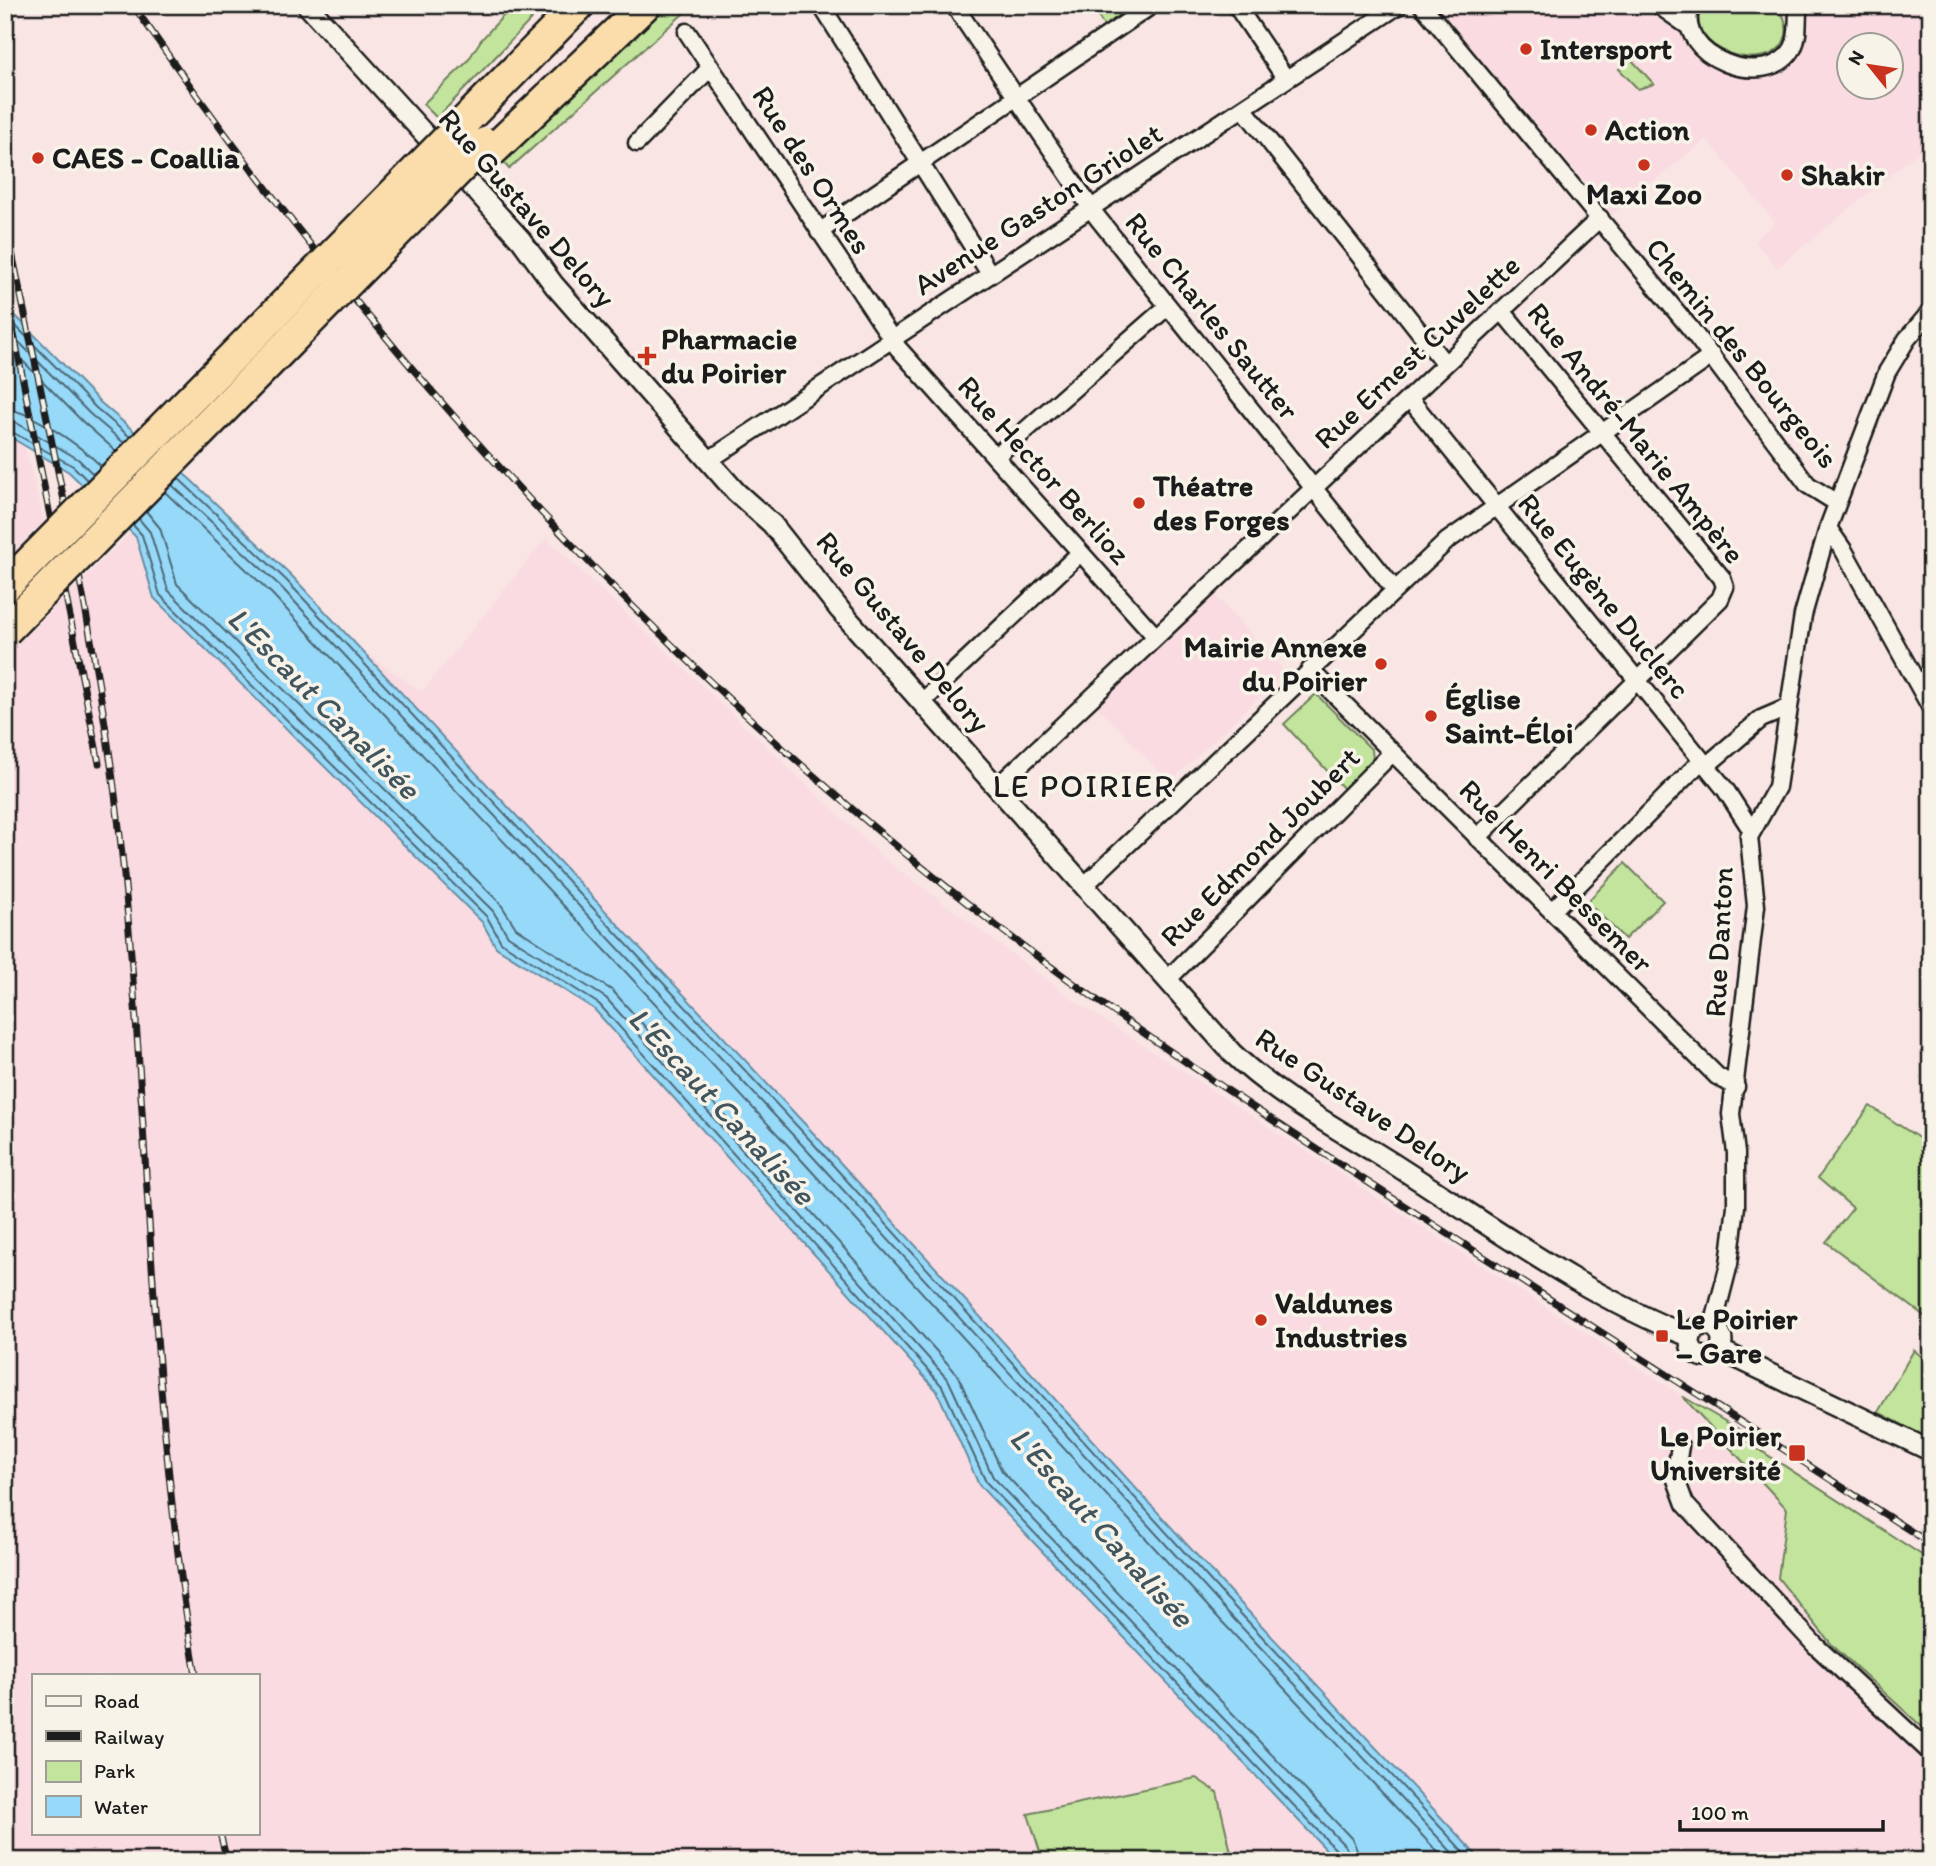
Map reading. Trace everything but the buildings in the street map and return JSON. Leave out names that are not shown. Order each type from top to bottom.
[{"type":"highway","points":[[550,35],[571,5]]},
{"type":"highway","points":[[5,587],[579,5]]},
{"type":"highway","points":[[5,631],[385,245],[434,208],[618,5]]},
{"type":"highway","points":[[489,147],[645,5]]},
{"type":"street","name":"Rue Gustave Delory","points":[[306,5],[521,240],[554,285],[736,492],[772,524],[840,610],[1232,1053],[1274,1087],[1565,1275],[1613,1301],[1691,1337]]},
{"type":"street","points":[[821,5],[990,274]]},
{"type":"street","name":"Rue Charles Sautter","points":[[954,5],[1090,208],[1395,590]]},
{"type":"street","points":[[819,232],[1153,5]]},
{"type":"street","points":[[1236,5],[1286,79]]},
{"type":"street","name":"Avenue Gaston Griolet","points":[[709,460],[1399,5]]},
{"type":"street","name":"Chemin des Bourgeois","points":[[1422,5],[1712,356],[1808,485],[1837,503]]},
{"type":"street","points":[[1658,5],[1688,26]]},
{"type":"street","points":[[1691,5],[1688,26],[1692,37],[1706,52],[1746,67],[1762,68],[1776,64],[1793,48],[1797,33],[1795,10]]},
{"type":"street","name":"Rue des Ormes","points":[[687,32],[891,339]]},
{"type":"street","points":[[637,143],[711,67]]},
{"type":"street","points":[[1242,108],[1445,364]]},
{"type":"street","name":"Rue Ernest Cuvelette","points":[[997,787],[1600,218]]},
{"type":"street","points":[[995,457],[1168,306]]},
{"type":"street","name":"Rue André-Marie Ampère","points":[[1502,311],[1722,578],[1724,591],[1720,599],[1636,681]]},
{"type":"street","name":"Rue Danton","points":[[1713,1326],[1729,1264],[1737,1206],[1737,1153],[1731,1114],[1755,921],[1754,860],[1749,843],[1752,831],[1777,787],[1805,603],[1828,528],[1887,372],[1902,347],[1931,311]]},
{"type":"street","name":"Rue Hector Berlioz","points":[[891,339],[1156,637]]},
{"type":"street","points":[[1084,886],[1447,541],[1712,356]]},
{"type":"street","name":"Rue Eugène Duclerc","points":[[1409,398],[1703,764],[1752,831]]},
{"type":"street","points":[[1828,528],[1844,551],[1931,708]]},
{"type":"street","points":[[922,702],[1080,553]]},
{"type":"street","name":"Rue Henri Bessemer","points":[[1310,670],[1717,1076],[1736,1087]]},
{"type":"street","points":[[1477,838],[1636,681]]},
{"type":"street","points":[[1552,911],[1703,764],[1761,719],[1789,707]]},
{"type":"street","name":"Rue Edmond Joubert","points":[[1167,980],[1392,753]]},
{"type":"street","points":[[1713,1326],[1723,1338],[1720,1350],[1712,1357],[1700,1356],[1692,1350],[1691,1337],[1698,1327],[1713,1326]]},
{"type":"street","points":[[1720,1350],[1931,1451]]},
{"type":"street","points":[[1680,1446],[1676,1483],[1685,1504],[1816,1646],[1931,1753]]},
{"type":"shaded area","points":[[1435,5],[1931,5],[1931,141],[1777,268],[1755,241],[1775,222],[1707,139],[1612,214]]},
{"type":"shaded area","points":[[5,434],[24,445],[44,521],[9,556],[5,547]]},
{"type":"shaded area","points":[[157,507],[422,692],[546,538],[888,862],[1079,1004],[1682,1396],[1787,1509],[1778,1578],[1832,1645],[1931,1735],[1931,1861],[5,1861],[5,656]]},
{"type":"shaded area","points":[[1214,594],[1285,672],[1170,782],[1095,704]]},
{"type":"green space","points":[[513,5],[545,5],[437,118],[423,104],[467,62],[481,40]]},
{"type":"green space","points":[[663,5],[693,5],[509,169],[498,156]]},
{"type":"green space","points":[[1091,5],[1144,5],[1106,29]]},
{"type":"green space","points":[[1704,5],[1775,5],[1784,18],[1786,35],[1778,49],[1764,56],[1748,57],[1730,53],[1714,45],[1703,34],[1699,20]]},
{"type":"green space","points":[[1630,58],[1654,84],[1638,89],[1619,69]]},
{"type":"green space","points":[[1316,694],[1372,750],[1373,760],[1344,789],[1284,724]]},
{"type":"green space","points":[[1625,863],[1663,901],[1625,939],[1587,902]]},
{"type":"green space","points":[[1870,1106],[1931,1146],[1931,1321],[1826,1242],[1853,1208],[1818,1178]]},
{"type":"green space","points":[[1914,1350],[1931,1365],[1931,1440],[1878,1412]]},
{"type":"green space","points":[[1682,1396],[1745,1433],[1743,1439],[1931,1561],[1931,1735],[1832,1645],[1778,1578],[1787,1509]]},
{"type":"green space","points":[[1196,1778],[1217,1792],[1233,1861],[1035,1861],[1040,1852],[1028,1814]]},
{"type":"water","name":"L'Escaut Canalisée","points":[[5,305],[101,403],[191,480],[291,575],[816,1136],[1231,1593],[1482,1861],[1337,1861],[979,1485],[937,1391],[594,1009],[496,947],[482,922],[154,598],[136,537],[69,472],[5,434]]},
{"type":"railway","points":[[133,5],[221,128],[314,249],[410,366],[510,479],[615,588],[723,694],[836,795],[953,892],[1137,1029],[1392,1198],[1931,1544]]},
{"type":"railway","points":[[5,218],[84,603],[110,758],[130,941],[168,1466],[196,1674]]},
{"type":"railway","points":[[5,289],[99,763]]},
{"type":"railway","points":[[220,1834],[227,1861]]},
{"type":"place","name":"Intersport","points":[[1526,49]]},
{"type":"place","name":"Action","points":[[1591,130]]},
{"type":"place","name":"CAES - Coallia","points":[[38,158]]},
{"type":"place","name":"Maxi Zoo","points":[[1644,165]]},
{"type":"place","name":"Shakir","points":[[1787,175]]},
{"type":"place","name":"Pharmacie du Poirier","points":[[647,356]]},
{"type":"place","name":"Théatre des Forges","points":[[1139,503]]},
{"type":"place","name":"Mairie Annexe du Poirier","points":[[1381,664]]},
{"type":"place","name":"Église Saint-Éloi","points":[[1431,716]]},
{"type":"place","name":"Valdunes Industries","points":[[1261,1320]]},
{"type":"place","name":"Le Poirier – Gare","points":[[1662,1336]]},
{"type":"place","name":"Le Poirier Université","points":[[1797,1453]]},
{"type":"district","name":"LE POIRIER","points":[[1084,786]]}]
